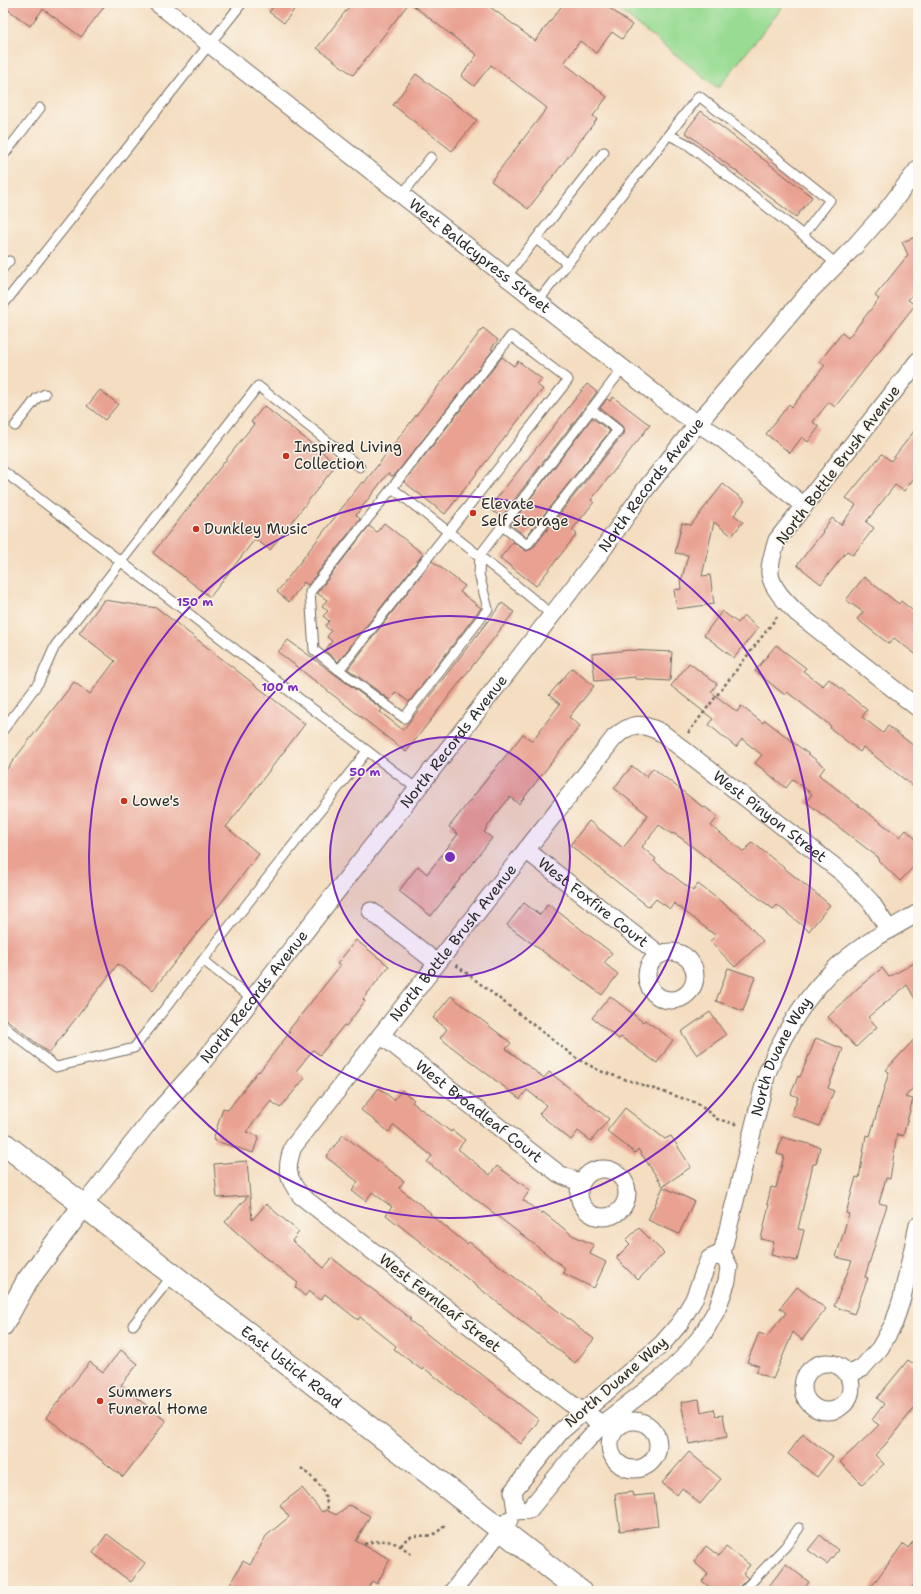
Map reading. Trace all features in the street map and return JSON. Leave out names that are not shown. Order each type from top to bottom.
[{"type":"main road","name":"East Ustick Road","points":[[3,1142],[580,1591]]},
{"type":"street","name":"West Baldcypress Street","points":[[157,3],[675,409],[721,438],[804,506]]},
{"type":"street","name":"North Records Avenue","points":[[3,1325],[27,1281],[84,1205],[153,1117],[202,1063],[417,790],[601,552],[644,491],[750,360],[809,292],[854,247],[886,211],[918,170]]},
{"type":"street","name":"North Bottle Brush Avenue","points":[[787,604],[775,587],[770,574],[771,562],[778,540],[918,361]]},
{"type":"street","points":[[787,604],[918,708]]},
{"type":"street","name":"North Bottle Brush Avenue","points":[[288,1174],[288,1160],[293,1147],[614,738],[623,729],[635,724]]},
{"type":"street","name":"West Pinyon Street","points":[[635,724],[650,727],[662,733],[844,874],[871,902],[888,930]]},
{"type":"street","name":"West Foxfire Court","points":[[526,850],[659,954]]},
{"type":"street","points":[[371,910],[440,959]]},
{"type":"street","name":"North Duane Way","points":[[453,1591],[516,1512],[529,1510],[580,1448],[609,1426],[662,1378],[684,1357],[703,1334],[717,1309],[727,1280],[729,1267],[722,1253],[767,1073],[789,1024],[822,982],[841,963],[888,930],[918,913]]},
{"type":"street","name":"West Broadleaf Court","points":[[381,1035],[559,1174],[581,1183]]},
{"type":"street","name":"West Fernleaf Street","points":[[288,1174],[293,1185],[301,1196],[564,1398],[583,1412],[609,1426]]},
{"type":"street","points":[[848,1375],[862,1368],[880,1348],[894,1323],[902,1298],[918,1225]]},
{"type":"street","name":"North Duane Way","points":[[516,1512],[513,1491],[561,1430],[641,1364],[662,1344],[680,1323],[694,1299],[709,1259],[722,1253]]},
{"type":"lane","points":[[3,305],[242,3]]},
{"type":"lane","points":[[538,301],[698,96],[830,200],[803,235]]},
{"type":"lane","points":[[3,156],[40,108]]},
{"type":"lane","points":[[668,135],[687,144],[803,235],[836,265]]},
{"type":"lane","points":[[506,277],[604,152]]},
{"type":"lane","points":[[402,195],[431,157]]},
{"type":"lane","points":[[536,239],[568,264]]},
{"type":"lane","points":[[339,670],[568,380],[511,336],[310,592],[314,650],[339,670],[404,718],[488,609],[479,574],[480,555],[623,368]]},
{"type":"lane","points":[[3,730],[39,682],[55,646],[258,386],[360,467]]},
{"type":"lane","points":[[15,426],[37,398],[44,394]]},
{"type":"lane","points":[[502,526],[527,545],[618,430],[591,409]]},
{"type":"lane","points":[[3,471],[417,790]]},
{"type":"lane","points":[[392,488],[480,555],[552,615]]},
{"type":"lane","points":[[3,1026],[56,1067],[134,1048],[367,752]]},
{"type":"lane","points":[[203,960],[252,999]]},
{"type":"lane","points":[[133,1325],[173,1275]]},
{"type":"lane","points":[[743,1591],[785,1547],[799,1528]]},
{"type":"path","points":[[678,746],[787,604]]},
{"type":"path","points":[[440,959],[576,1058],[600,1071],[697,1102],[717,1118],[753,1128]]},
{"type":"path","points":[[301,1468],[320,1484],[326,1494],[328,1509]]},
{"type":"path","points":[[401,1546],[404,1540],[411,1536],[431,1535],[439,1531],[446,1523]]},
{"type":"path","points":[[364,1544],[375,1541],[387,1541],[401,1546],[410,1554]]},
{"type":"green space","points":[[610,3],[786,3],[718,88]]},
{"type":"building","points":[[3,3],[107,3],[81,37],[43,9],[30,26],[3,6]]},
{"type":"building","points":[[276,3],[299,3],[284,23],[269,12]]},
{"type":"building","points":[[352,3],[409,3],[353,75],[317,48]]},
{"type":"building","points":[[410,3],[485,3],[535,41],[564,3],[603,3],[632,25],[622,39],[612,32],[596,53],[580,41],[564,63],[607,97],[593,116],[597,119],[528,209],[491,181],[547,108],[491,65],[474,86],[461,76],[477,55]]},
{"type":"building","points":[[416,74],[477,120],[452,151],[393,105]]},
{"type":"building","points":[[701,111],[812,197],[796,217],[685,132]]},
{"type":"building","points":[[918,236],[918,288],[908,300],[915,305],[835,407],[829,402],[813,422],[819,427],[808,442],[802,437],[790,453],[766,434],[789,404],[792,407],[825,365],[820,361],[842,333],[848,338],[879,299],[875,296],[908,255],[902,242]]},
{"type":"building","points":[[483,328],[498,340],[491,349],[493,350],[395,475],[392,476],[388,473],[356,515],[360,519],[308,585],[304,582],[289,602],[277,592],[362,482],[364,483]]},
{"type":"building","points":[[502,357],[514,366],[518,361],[542,379],[537,385],[543,389],[445,514],[404,482]]},
{"type":"building","points":[[587,384],[597,392],[501,517],[489,508]]},
{"type":"building","points":[[100,390],[118,404],[105,420],[87,406]]},
{"type":"building","points":[[613,397],[650,425],[591,500],[594,502],[572,530],[577,534],[536,586],[500,558],[513,542],[526,551],[532,549],[623,434],[624,430],[622,426],[600,408],[607,399],[610,401]]},
{"type":"building","points":[[264,406],[337,464],[270,550],[255,539],[210,597],[153,553],[254,424],[251,422]]},
{"type":"building","points":[[592,418],[610,431],[526,537],[511,524]]},
{"type":"building","points":[[918,426],[918,473],[904,491],[895,485],[866,522],[874,528],[853,555],[847,551],[821,584],[797,565],[832,518],[841,525],[856,505],[846,498],[882,454],[891,461]]},
{"type":"building","points":[[723,484],[745,501],[734,515],[743,522],[732,536],[714,522],[702,576],[710,575],[714,604],[677,609],[674,590],[681,589],[680,579],[682,578],[688,555],[675,553],[682,523],[691,525]]},
{"type":"building","points":[[384,523],[423,554],[338,662],[325,651],[332,641],[327,637],[331,631],[325,626],[329,621],[323,616],[328,611],[322,606],[327,600],[317,593],[369,526],[377,532]]},
{"type":"building","points":[[432,561],[465,586],[460,592],[481,608],[409,702],[396,692],[390,700],[348,669]]},
{"type":"building","points":[[864,577],[899,604],[901,601],[918,615],[918,656],[894,638],[889,644],[857,619],[863,612],[846,600]]},
{"type":"building","name":"Lowe's","points":[[104,600],[157,608],[305,724],[226,827],[259,854],[153,990],[118,964],[49,1053],[3,1017],[3,774],[74,682],[90,694],[115,661],[79,633]]},
{"type":"building","points":[[502,603],[514,612],[406,752],[278,652],[288,640],[382,709],[380,712],[403,730]]},
{"type":"building","points":[[722,611],[738,623],[744,616],[758,628],[734,658],[704,635]]},
{"type":"building","points":[[776,645],[806,668],[803,671],[823,686],[829,679],[844,691],[867,710],[862,717],[883,733],[888,726],[918,749],[918,790],[863,747],[860,752],[830,728],[831,726],[787,692],[785,695],[755,671]]},
{"type":"building","points":[[629,650],[672,652],[670,681],[635,679],[635,677],[595,681],[592,654]]},
{"type":"building","points":[[689,663],[717,684],[711,692],[737,712],[741,706],[763,723],[765,720],[825,767],[819,775],[900,837],[906,830],[918,841],[918,862],[900,881],[878,860],[879,858],[806,802],[812,794],[793,779],[786,788],[755,763],[762,755],[742,739],[736,747],[709,725],[713,719],[671,686]]},
{"type":"building","points":[[572,668],[594,686],[569,717],[580,726],[519,804],[510,797],[494,817],[484,832],[492,838],[431,916],[399,891],[418,866],[427,874],[458,834],[449,827],[523,734],[532,741],[560,704],[549,695]]},
{"type":"building","points":[[632,766],[646,777],[653,768],[704,808],[705,807],[718,817],[711,826],[744,852],[752,842],[830,905],[809,931],[777,905],[773,909],[681,838],[659,825],[642,847],[656,859],[654,861],[693,891],[698,884],[740,916],[763,941],[735,967],[710,941],[716,936],[674,903],[670,909],[656,899],[649,907],[570,845],[589,821],[623,848],[644,822],[643,821],[648,815],[614,788]]},
{"type":"building","points":[[524,903],[540,915],[548,904],[612,953],[604,963],[618,974],[602,995],[507,925]]},
{"type":"building","points":[[356,940],[389,966],[363,999],[365,1001],[346,1026],[344,1025],[320,1055],[313,1050],[296,1071],[305,1078],[280,1108],[271,1101],[246,1132],[259,1136],[253,1153],[213,1140],[223,1108],[228,1110],[258,1071],[259,1072],[290,1032],[288,1031],[340,966],[337,964]]},
{"type":"building","points":[[918,961],[918,1004],[907,985],[868,1017],[877,1027],[856,1047],[828,1017],[859,987],[882,968],[889,977]]},
{"type":"building","points":[[728,968],[755,977],[743,1011],[716,1001]]},
{"type":"building","points":[[451,996],[511,1043],[506,1049],[544,1078],[549,1072],[609,1119],[591,1141],[578,1131],[571,1140],[539,1114],[546,1105],[527,1090],[520,1099],[440,1038],[447,1029],[433,1018]]},
{"type":"building","points":[[610,996],[643,1022],[645,1020],[673,1040],[657,1063],[621,1037],[619,1039],[592,1018]]},
{"type":"building","points":[[710,1012],[726,1035],[697,1055],[681,1032]]},
{"type":"building","points":[[918,1035],[918,1082],[905,1097],[913,1099],[903,1136],[897,1134],[890,1179],[886,1178],[879,1203],[887,1205],[865,1277],[868,1278],[854,1314],[834,1306],[852,1261],[836,1257],[849,1214],[846,1213],[856,1177],[859,1178],[866,1135],[870,1136],[889,1072],[886,1070]]},
{"type":"building","points":[[816,1038],[843,1049],[828,1088],[834,1091],[819,1126],[791,1115],[798,1097],[791,1094],[798,1076],[800,1077]]},
{"type":"building","points":[[379,1088],[394,1100],[402,1090],[414,1100],[412,1102],[451,1132],[452,1130],[465,1140],[458,1149],[490,1175],[497,1166],[530,1190],[523,1200],[542,1214],[543,1212],[572,1235],[594,1245],[590,1254],[606,1262],[594,1288],[563,1273],[565,1268],[427,1162],[432,1156],[394,1125],[389,1132],[361,1110]]},
{"type":"building","points":[[625,1108],[665,1139],[671,1136],[691,1167],[663,1186],[638,1149],[635,1153],[607,1131]]},
{"type":"building","points":[[343,1135],[404,1181],[399,1188],[431,1213],[430,1214],[467,1244],[469,1242],[594,1339],[575,1363],[386,1215],[392,1207],[372,1192],[366,1201],[352,1191],[358,1182],[326,1157]]},
{"type":"building","points":[[782,1137],[820,1147],[816,1164],[813,1164],[798,1229],[804,1230],[797,1261],[771,1255],[774,1242],[761,1239],[769,1205],[767,1204],[771,1187],[776,1188],[784,1156],[777,1154]]},
{"type":"building","points":[[247,1161],[252,1220],[266,1204],[299,1232],[292,1241],[324,1268],[332,1258],[411,1319],[409,1320],[447,1350],[480,1373],[539,1420],[521,1444],[424,1368],[422,1370],[394,1349],[396,1346],[360,1317],[358,1320],[325,1294],[320,1300],[309,1291],[305,1296],[295,1287],[298,1283],[263,1256],[225,1222],[248,1196],[217,1198],[214,1164]]},
{"type":"building","points":[[663,1187],[694,1201],[679,1234],[648,1220]]},
{"type":"building","points":[[639,1228],[664,1253],[638,1280],[616,1258],[630,1244],[626,1240]]},
{"type":"building","points":[[797,1287],[826,1309],[802,1340],[793,1332],[773,1379],[756,1372],[759,1366],[747,1362],[759,1333],[767,1336],[786,1313],[780,1308]]},
{"type":"building","name":"Summers Funeral Home","points":[[121,1350],[138,1364],[121,1385],[166,1421],[123,1477],[46,1417],[90,1362],[103,1372]]},
{"type":"building","points":[[908,1360],[918,1367],[918,1403],[885,1445],[875,1455],[884,1464],[862,1484],[840,1462],[879,1425],[872,1420],[884,1404],[877,1398]]},
{"type":"building","points":[[699,1399],[701,1412],[714,1409],[716,1416],[723,1415],[727,1437],[689,1444],[681,1402]]},
{"type":"building","points":[[803,1434],[833,1457],[817,1477],[788,1454]]},
{"type":"building","points":[[689,1452],[721,1479],[700,1504],[682,1488],[677,1495],[662,1483]]},
{"type":"building","points":[[302,1488],[322,1512],[326,1510],[336,1515],[349,1505],[370,1516],[356,1541],[390,1559],[377,1584],[372,1581],[366,1591],[226,1591],[243,1561],[250,1565],[266,1536],[289,1517],[280,1505]]},
{"type":"building","points":[[633,1492],[634,1496],[654,1494],[658,1526],[620,1531],[615,1494]]},
{"type":"building","points":[[107,1534],[145,1563],[131,1582],[93,1553]]},
{"type":"building","points":[[820,1535],[838,1550],[827,1564],[808,1550]]},
{"type":"building","points":[[918,1535],[918,1579],[909,1591],[868,1591],[903,1544],[908,1548]]},
{"type":"building","points":[[706,1546],[719,1556],[726,1546],[750,1565],[743,1574],[748,1578],[737,1591],[714,1591],[702,1581],[708,1574],[694,1562]]},
{"type":"building","points":[[786,1564],[809,1582],[802,1591],[765,1591]]},
{"type":"place","name":"Inspired Living Collection","points":[[286,456]]},
{"type":"place","name":"Elevate Self Storage","points":[[473,513]]},
{"type":"place","name":"Dunkley Music","points":[[196,529]]},
{"type":"place","name":"Lowe's","points":[[124,801]]},
{"type":"place","name":"Summers Funeral Home","points":[[100,1401]]}]
